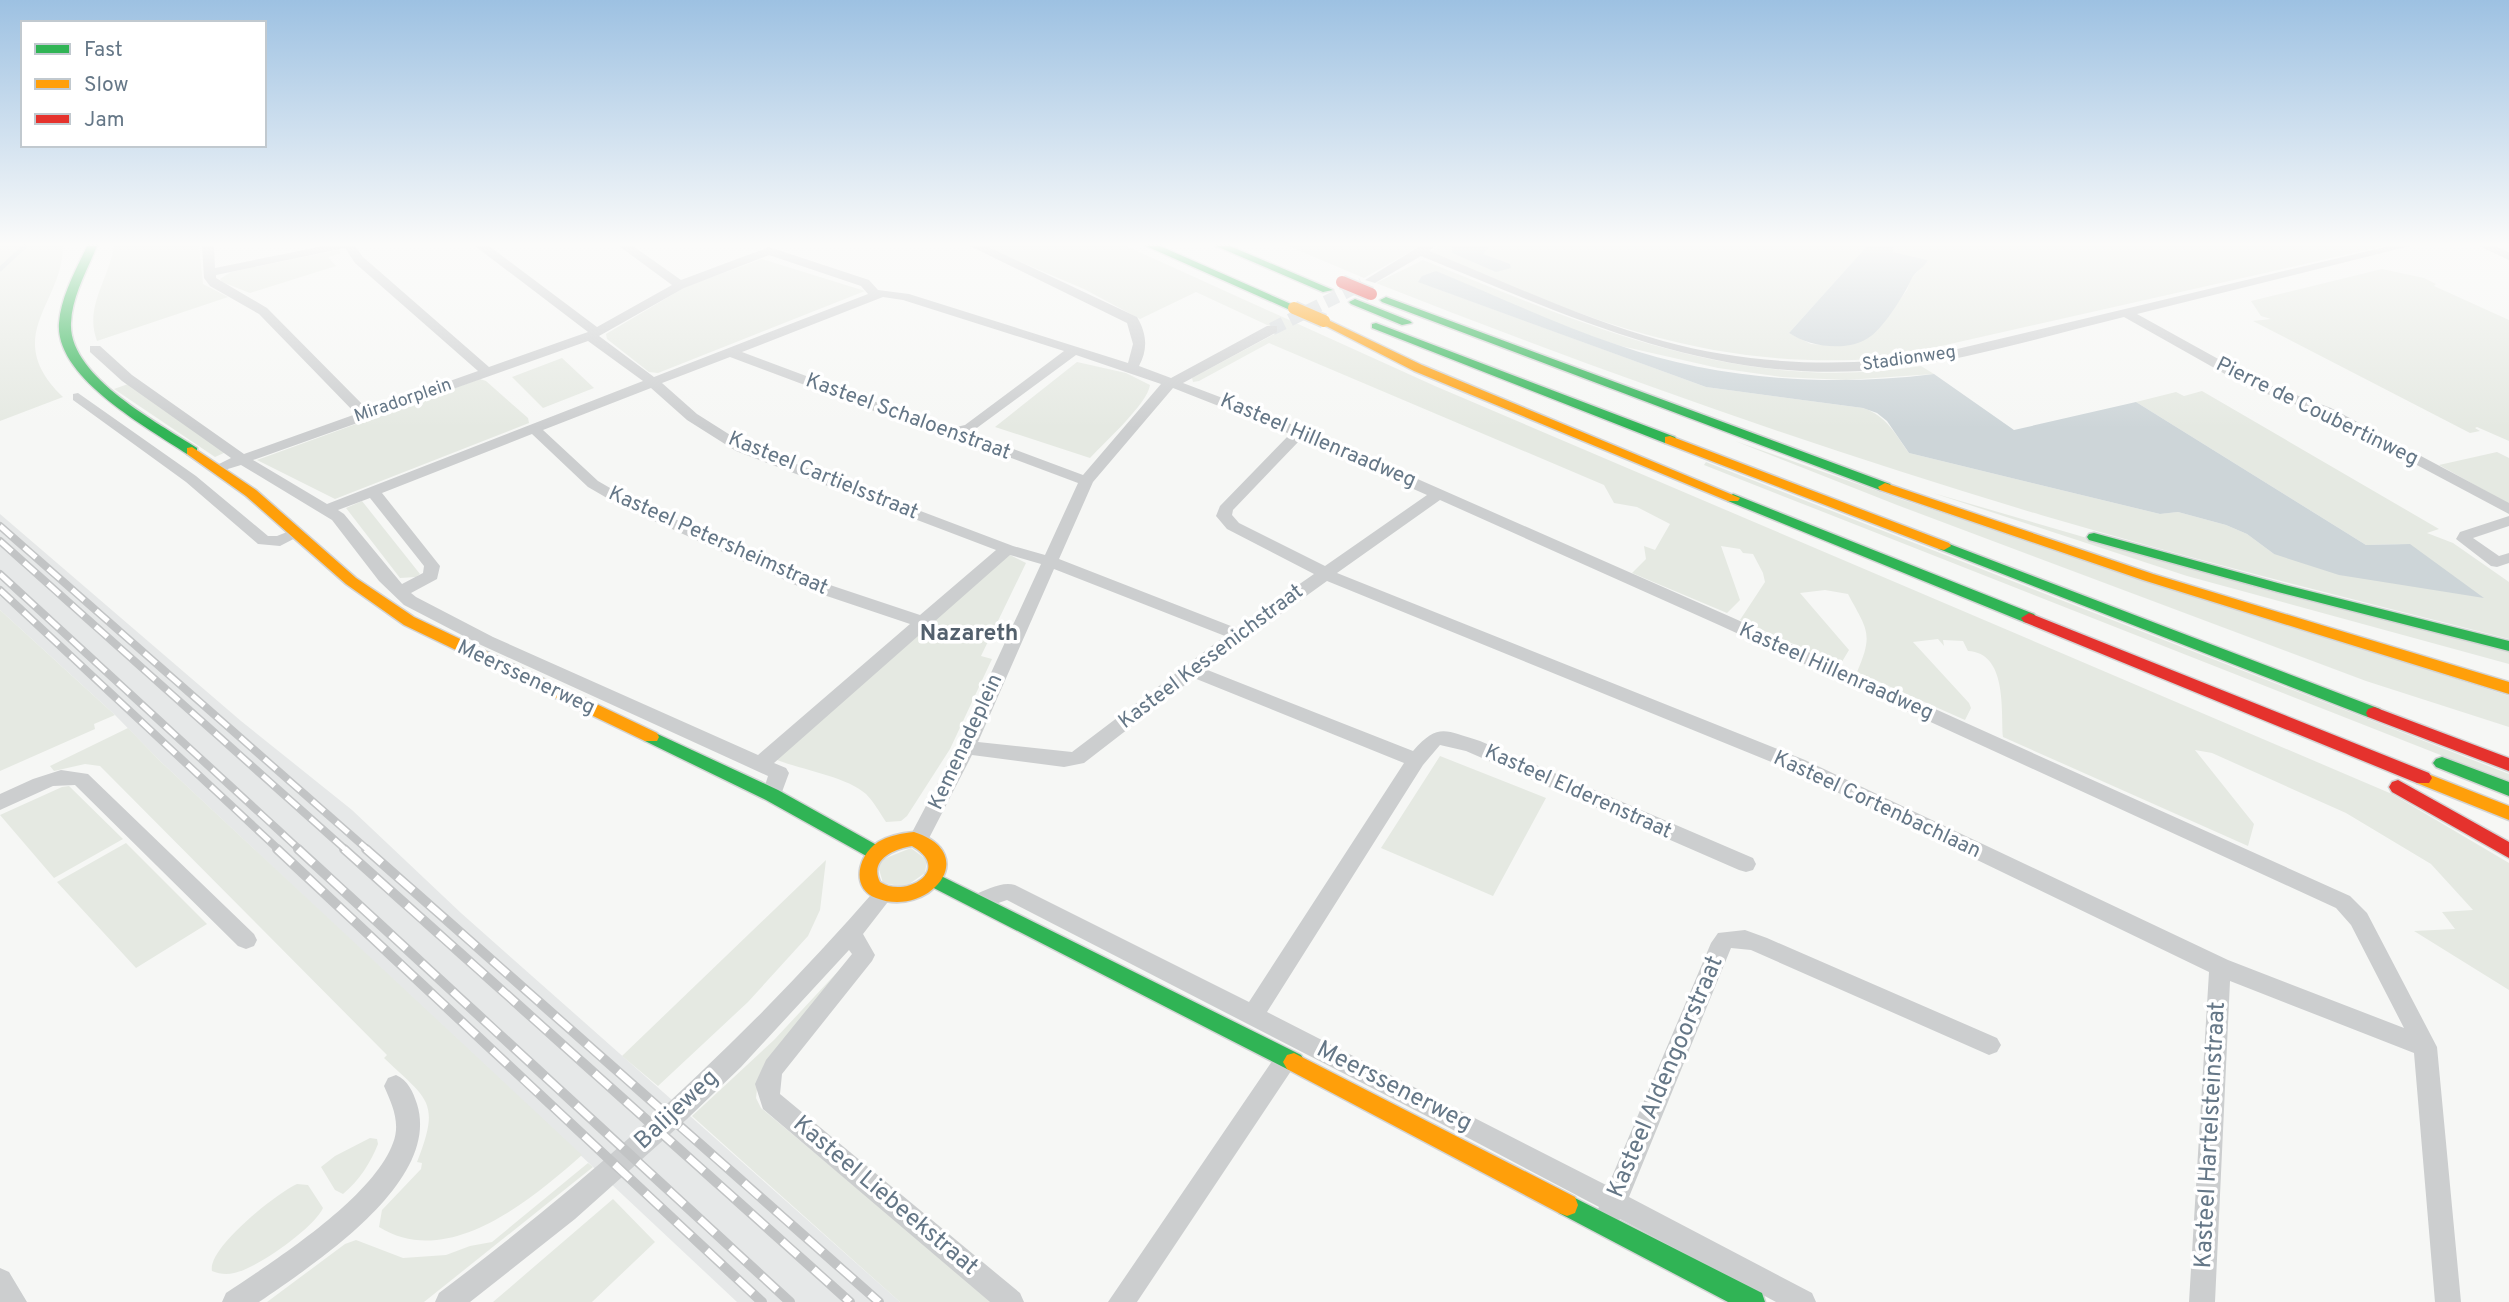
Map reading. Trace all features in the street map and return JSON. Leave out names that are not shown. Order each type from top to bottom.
[{"type":"main road","name":"Meerssenerweg","points":[[69,307],[65,334],[76,361],[102,388],[218,468],[298,533],[351,581],[409,621],[772,794],[876,853]]},
{"type":"main road","points":[[1290,307],[1895,546]]},
{"type":"main road","points":[[1329,307],[1524,385],[2509,765]]},
{"type":"main road","points":[[1367,307],[2031,562]]},
{"type":"main road","points":[[1417,307],[1537,358],[1815,463],[2242,607],[2509,688]]},
{"type":"main road","points":[[1324,321],[1419,368],[1509,407],[2509,813]]},
{"type":"main road","points":[[1537,358],[1581,368],[1847,462],[2011,513]]},
{"type":"main road","points":[[2072,531],[2283,589],[2509,646]]},
{"type":"main road","points":[[2026,535],[2462,656]]},
{"type":"main road","points":[[1917,572],[1948,594],[2003,619],[2339,762]]},
{"type":"main road","points":[[2421,754],[2509,789]]},
{"type":"main road","points":[[2377,778],[2509,850]]},
{"type":"main road","points":[[898,840],[918,840],[931,846],[938,854],[940,864],[933,879],[923,888],[909,894],[884,894],[872,887],[867,877],[868,865],[876,853],[898,840]]},
{"type":"main road","name":"Meerssenerweg","points":[[933,879],[1287,1058],[1609,1213],[1753,1302]]},
{"type":"street","points":[[256,307],[263,311],[365,415]]},
{"type":"street","points":[[412,307],[486,372]]},
{"type":"street","points":[[558,307],[652,382]]},
{"type":"street","name":"Miradorplein","points":[[218,468],[593,334],[641,307]]},
{"type":"street","points":[[327,509],[842,307]]},
{"type":"street","name":"Kasteel Hillenraadweg","points":[[936,307],[1172,382],[1299,432],[2337,898],[2359,919],[2425,1047]]},
{"type":"street","points":[[1104,307],[1132,320],[1138,332],[1140,353],[1131,368]]},
{"type":"street","name":"Stadionweg","points":[[1561,307],[1623,333],[1682,349],[1741,360],[1820,367],[1903,363],[2152,307]]},
{"type":"street","name":"Pierre de Coubertinweg","points":[[2126,313],[2253,384],[2326,411],[2509,509]]},
{"type":"street","name":"Kemenadeplein","points":[[918,840],[966,747],[1086,481],[1161,391],[1172,382],[1272,329]]},
{"type":"street","name":"Meerssenerweg","points":[[95,349],[127,378],[273,480],[327,509],[341,520],[400,592],[453,625],[760,764]]},
{"type":"street","points":[[957,433],[970,428],[1074,350]]},
{"type":"street","name":"Kasteel Schaloenstraat","points":[[729,352],[946,433],[957,433],[1086,481]]},
{"type":"street","points":[[127,378],[78,397],[191,479],[264,541],[275,542],[298,533]]},
{"type":"street","name":"Kasteel Cartielsstraat","points":[[652,382],[692,417],[741,448],[1007,549]]},
{"type":"street","name":"Kasteel Petersheimstraat","points":[[533,428],[593,484],[624,502],[806,583],[922,622]]},
{"type":"street","name":"Kasteel Cortenbachlaan","points":[[1299,432],[1225,509],[1224,516],[1233,526],[1350,586],[1495,641],[1798,765],[2220,967],[2425,1047]]},
{"type":"street","points":[[372,490],[432,566],[431,575],[400,592]]},
{"type":"street","name":"Kasteel Kessenichstraat","points":[[966,747],[1064,760],[1077,758],[1238,635],[1439,494]]},
{"type":"street","points":[[2509,521],[2466,535],[2464,539],[2497,562],[2509,558]]},
{"type":"street","points":[[772,794],[779,773],[760,764],[1007,549],[1049,561],[1238,635]]},
{"type":"street","points":[[1191,670],[1416,760],[1252,1015]]},
{"type":"street","name":"Kasteel Elderenstraat","points":[[1416,760],[1435,739],[1461,741],[1746,864]]},
{"type":"street","points":[[0,803],[58,779],[69,776],[81,779],[246,940]]},
{"type":"street","name":"Meerssenerweg","points":[[981,901],[1008,891],[1252,1015],[1609,1213],[1803,1302]]},
{"type":"street","name":"Balijeweg","points":[[448,1302],[545,1227],[702,1088],[756,1036],[884,894]]},
{"type":"street","name":"Kasteel Liebeekstraat","points":[[851,933],[864,955],[774,1067],[766,1085],[771,1101],[1011,1302]]},
{"type":"street","name":"Kasteel Aldengoorstraat","points":[[1609,1213],[1722,943],[1726,939],[1734,938],[1759,944],[1989,1045]]},
{"type":"street","name":"Kasteel Hartelsteinstraat","points":[[2202,1302],[2220,967]]},
{"type":"street","points":[[2425,1047],[2448,1302]]},
{"type":"street","points":[[1121,1302],[1287,1058]]},
{"type":"street","points":[[235,1302],[302,1256],[385,1180],[405,1147],[409,1130],[408,1117],[396,1086]]},
{"type":"street","points":[[0,1281],[14,1302]]},
{"type":"shaded area","points":[[0,307],[45,307],[35,338],[36,356],[45,375],[63,397],[0,421]]},
{"type":"shaded area","points":[[95,307],[199,307],[97,341],[93,316]]},
{"type":"shaded area","points":[[652,307],[825,307],[658,373],[649,372],[607,339],[606,334]]},
{"type":"shaded area","points":[[1117,307],[1165,307],[1140,319]]},
{"type":"shaded area","points":[[1228,307],[1260,307],[1435,386],[2392,794],[2509,863],[2509,990],[2414,931],[2455,929],[2442,912],[2473,910],[2431,864],[2346,813],[2212,753],[2195,750],[2254,824],[2248,846],[2003,737],[2001,698],[1996,672],[1990,661],[1981,654],[1968,651],[1963,641],[1943,640],[1944,646],[1938,639],[1913,642],[1969,703],[1971,708],[1965,720],[1857,672],[1867,640],[1864,624],[1848,594],[1825,590],[1800,593],[1849,650],[1840,665],[1740,620],[1765,582],[1753,554],[1721,546],[1740,600],[1727,613],[1632,573],[1646,559],[1644,546],[1655,550],[1670,524],[1637,507],[1614,503],[1604,485],[1269,343],[1193,382],[1192,378],[1280,331]]},
{"type":"shaded area","points":[[1438,307],[1487,307],[1706,387],[1863,408],[1884,421],[1909,453],[2160,514],[2178,512],[2226,525],[2247,534],[2274,554],[2411,544],[2366,545],[2136,402],[2176,392],[2184,396],[2202,391],[2439,529],[2427,533],[2453,543],[2509,582],[2509,639],[2041,515],[1873,463],[1540,346]]},
{"type":"shaded area","points":[[1486,307],[1520,307],[1595,337],[1656,357],[1735,373],[1815,380],[1934,374],[2014,430],[2136,402],[2366,545],[2410,544],[2484,598],[2339,575],[2274,554],[2247,534],[2226,525],[2178,512],[2160,514],[1909,453],[1887,421],[1877,413],[1863,408],[1706,387]]},
{"type":"shaded area","points":[[1497,307],[1541,307],[1605,330],[1727,362],[1790,371],[1855,372],[1921,366],[1934,374],[1846,380],[1782,377],[1718,368],[1621,346]]},
{"type":"shaded area","points":[[1562,307],[1813,307],[1789,333],[1811,344],[1835,346],[1858,342],[1877,330],[1894,307],[2115,307],[1888,358],[1825,360],[1765,357],[1708,349],[1598,320]]},
{"type":"shaded area","points":[[1813,307],[1895,307],[1871,336],[1852,345],[1818,345],[1789,333]]},
{"type":"shaded area","points":[[2255,307],[2480,307],[2509,320],[2509,441],[2477,427],[2475,428],[2480,431],[2470,433],[2253,321],[2271,319],[2261,316]]},
{"type":"shaded area","points":[[562,358],[594,388],[543,408],[512,377]]},
{"type":"shaded area","points":[[1077,362],[1126,373],[1150,385],[1134,412],[1090,458],[995,427]]},
{"type":"shaded area","points":[[480,379],[486,381],[528,418],[529,423],[335,499],[257,460]]},
{"type":"shaded area","points":[[128,384],[226,452],[215,457],[114,389]]},
{"type":"shaded area","points":[[1735,441],[1903,500],[2509,696],[2509,727],[2366,681],[1897,505]]},
{"type":"shaded area","points":[[2497,452],[2509,458],[2509,504],[2439,465]]},
{"type":"shaded area","points":[[1706,462],[2509,774],[2509,782],[1704,465]]},
{"type":"shaded area","points":[[1933,493],[2269,591],[2509,651],[2509,664],[2187,576]]},
{"type":"shaded area","points":[[362,501],[420,574],[416,577],[400,578],[346,508]]},
{"type":"shaded area","points":[[0,514],[241,721],[352,810],[461,913],[900,1302],[737,1302],[160,761],[115,715],[0,610]]},
{"type":"shaded area","points":[[1006,553],[1026,563],[981,656],[992,659],[950,749],[907,816],[901,821],[886,822],[869,797],[857,788],[772,758]]},
{"type":"shaded area","points":[[0,610],[115,715],[94,724],[95,729],[0,771]]},
{"type":"shaded area","points":[[128,728],[160,761],[582,1155],[514,1209],[460,1235],[433,1240],[405,1238],[379,1227],[382,1210],[421,1169],[422,1163],[417,1162],[428,1126],[429,1113],[426,1103],[411,1083],[384,1058],[387,1055],[100,766],[85,764],[54,771],[50,766]]},
{"type":"shaded area","points":[[1440,756],[1546,798],[1493,896],[1381,848]]},
{"type":"shaded area","points":[[69,786],[123,839],[54,878],[0,815]]},
{"type":"shaded area","points":[[126,843],[207,924],[136,968],[57,882]]},
{"type":"shaded area","points":[[911,848],[927,860],[925,873],[905,887],[883,883],[878,866],[881,860]]},
{"type":"shaded area","points":[[826,860],[820,910],[808,936],[748,1002],[658,1086],[622,1056]]},
{"type":"shaded area","points":[[856,952],[758,1080],[756,1098],[761,1108],[993,1302],[900,1302],[692,1116],[774,1040]]},
{"type":"shaded area","points":[[370,1138],[377,1139],[378,1144],[364,1171],[343,1194],[335,1190],[321,1167],[335,1156]]},
{"type":"shaded area","points":[[588,1163],[593,1167],[424,1302],[267,1302],[345,1244],[356,1240],[403,1258],[446,1255],[470,1246],[492,1242]]},
{"type":"shaded area","points":[[297,1184],[308,1185],[323,1208],[308,1226],[269,1256],[244,1270],[229,1274],[212,1271],[213,1261],[231,1236],[260,1209]]},
{"type":"shaded area","points":[[613,1199],[655,1242],[592,1302],[493,1302]]},
{"type":"tunnel","points":[[1272,329],[1316,307]]},
{"type":"railway","points":[[0,526],[368,850]]},
{"type":"railway","points":[[0,541],[346,850]]},
{"type":"railway","points":[[0,574],[300,850]]},
{"type":"railway","points":[[0,590],[279,850]]},
{"type":"railway","points":[[277,849],[762,1302]]},
{"type":"railway","points":[[298,849],[790,1302]]},
{"type":"railway","points":[[344,849],[850,1302]]},
{"type":"railway","points":[[366,849],[879,1302]]},
{"type":"traffic: fast","points":[[68,307],[65,333],[70,351],[82,368],[117,400],[192,451]]},
{"type":"traffic: fast","points":[[1367,307],[1406,323]]},
{"type":"traffic: fast","points":[[1404,307],[1885,487]]},
{"type":"traffic: fast","points":[[1376,326],[1670,440]]},
{"type":"traffic: fast","points":[[1733,498],[2029,618]]},
{"type":"traffic: fast","points":[[2094,537],[2283,589],[2509,646]]},
{"type":"traffic: fast","points":[[1944,546],[2374,713]]},
{"type":"traffic: fast","points":[[651,737],[772,795],[876,853]]},
{"type":"traffic: fast","points":[[2442,763],[2509,789]]},
{"type":"traffic: fast","points":[[933,879],[1294,1062]]},
{"type":"traffic: fast","points":[[1567,1205],[1753,1302]]},
{"type":"traffic: slow","points":[[1294,308],[1324,321]]},
{"type":"traffic: slow","points":[[1324,321],[1418,368],[1733,498]]},
{"type":"traffic: slow","points":[[1670,440],[1944,546]]},
{"type":"traffic: slow","points":[[192,451],[251,493],[351,581],[409,621],[651,737]]},
{"type":"traffic: slow","points":[[1885,487],[2148,577],[2509,688]]},
{"type":"traffic: slow","points":[[2423,778],[2509,813]]},
{"type":"traffic: slow","points":[[914,839],[931,848],[938,859],[938,870],[932,880],[921,889],[894,896],[874,888],[868,876],[873,857],[890,844],[914,839]]},
{"type":"traffic: slow","points":[[1294,1062],[1567,1205]]},
{"type":"traffic: jam","points":[[2029,618],[2423,778]]},
{"type":"traffic: jam","points":[[2374,713],[2509,765]]},
{"type":"traffic: jam","points":[[2398,787],[2509,851]]},
{"type":"district","name":"Nazareth","points":[[969,634]]}]
